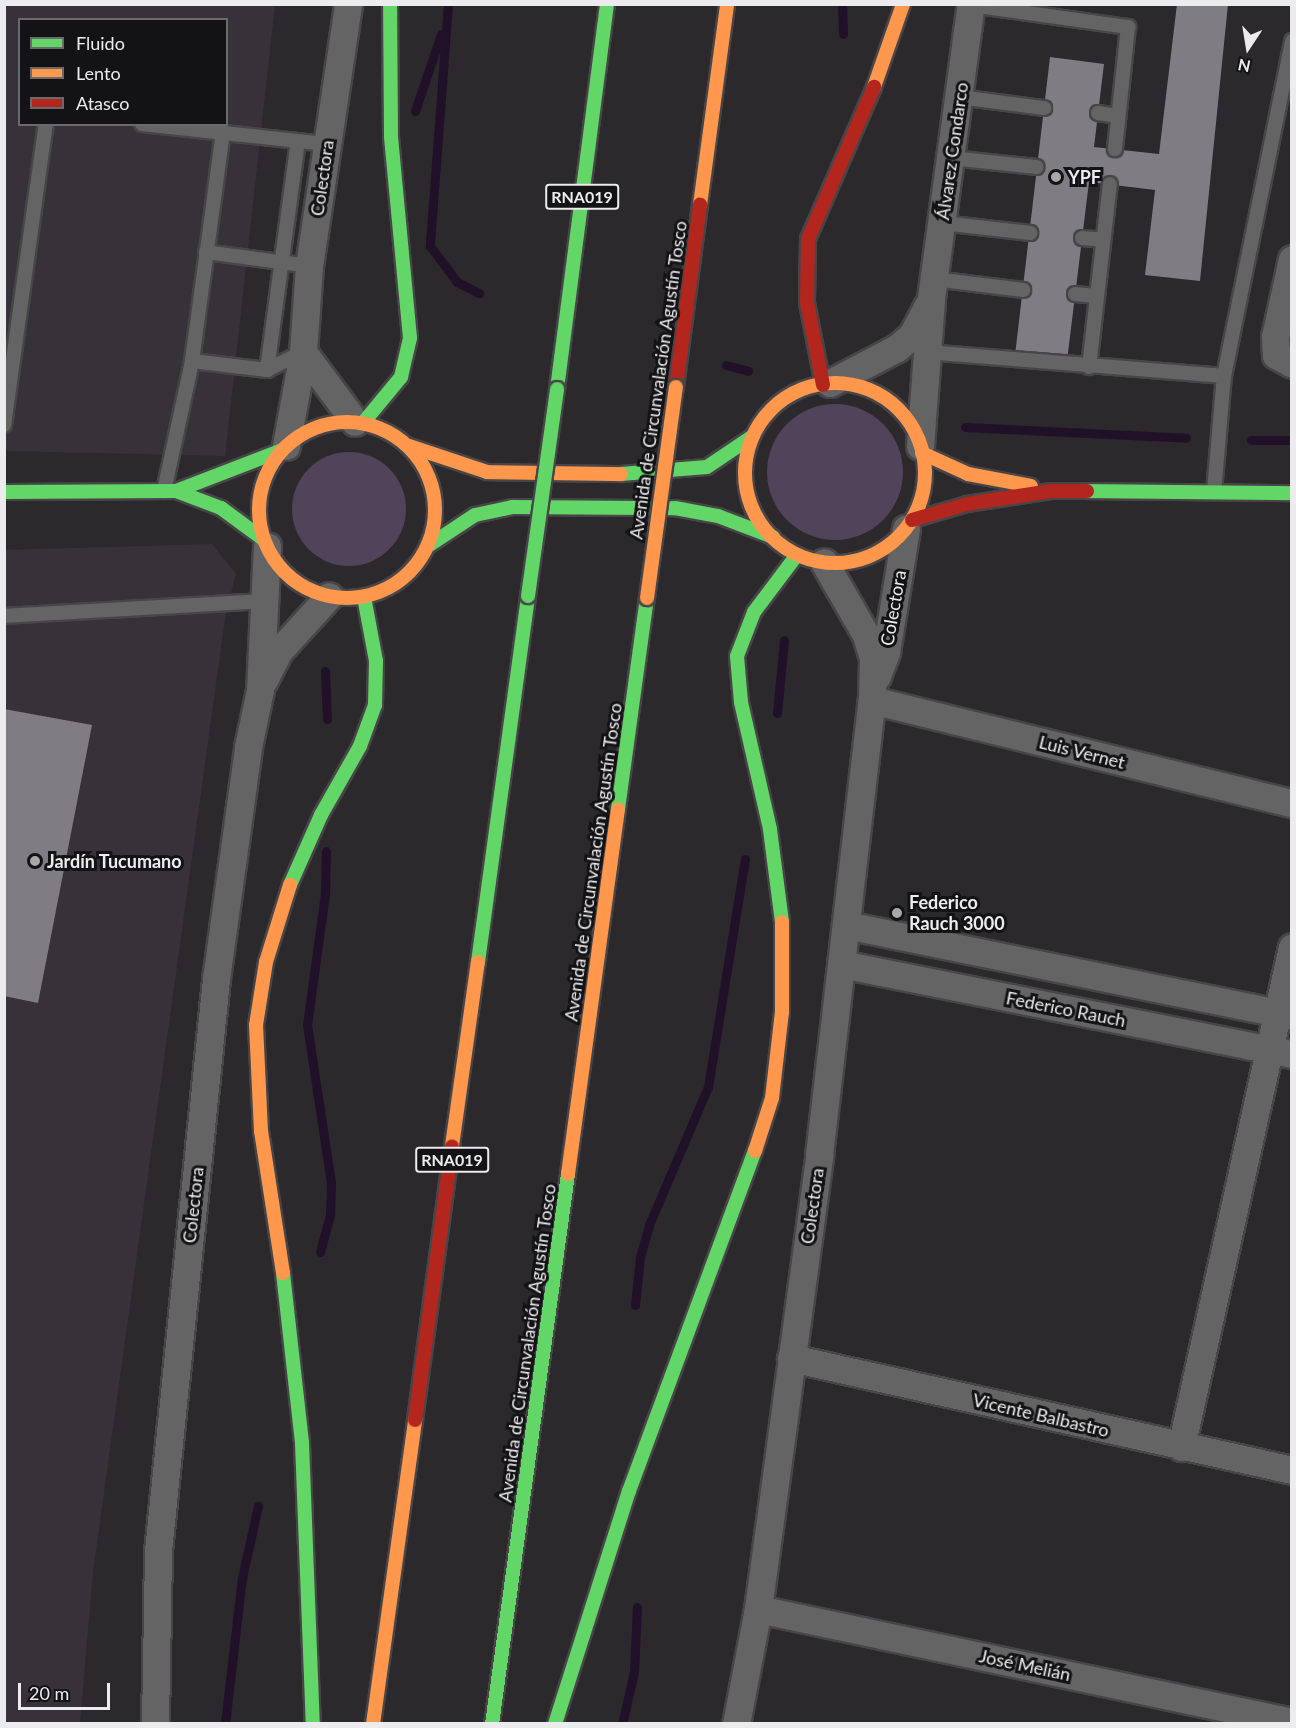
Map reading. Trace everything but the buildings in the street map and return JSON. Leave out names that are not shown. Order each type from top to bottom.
[{"type":"main road","points":[[359,423],[401,377],[410,338],[391,136],[390,4]]},
{"type":"main road","name":"RNA019","points":[[373,1724],[557,389],[607,4]]},
{"type":"main road","name":"Avenida de Circunvalación Agustín Tosco","points":[[492,1724],[727,4]]},
{"type":"main road","points":[[827,384],[807,303],[808,239],[873,89],[903,4]]},
{"type":"main road","points":[[428,546],[475,515],[512,507],[675,508],[718,516],[773,537],[797,555],[824,562],[866,558],[884,549],[909,524],[926,479],[921,450],[913,428],[890,402],[862,388],[827,384],[784,399],[765,416],[753,436],[745,461],[745,486],[752,509],[773,537]]},
{"type":"main road","points":[[4,492],[170,491],[251,465],[317,427],[359,423],[386,430],[409,446],[487,472],[615,475],[707,467],[726,458],[753,436]]},
{"type":"main road","points":[[170,491],[221,508],[265,542],[286,574],[308,589],[329,596],[364,597],[386,589],[408,575],[428,546],[436,514],[435,497],[426,468],[409,446]]},
{"type":"main road","points":[[265,542],[260,498],[268,469],[284,448]]},
{"type":"main road","points":[[921,450],[968,474],[1051,490]]},
{"type":"main road","points":[[909,524],[967,504],[1051,490],[1292,493]]},
{"type":"main road","points":[[555,1724],[621,1512],[741,1196],[772,1098],[782,1012],[782,914],[770,829],[741,702],[736,656],[754,612],[797,555]]},
{"type":"main road","points":[[313,1724],[310,1562],[299,1412],[261,1131],[256,1025],[266,962],[292,878],[360,746],[375,705],[376,661],[364,597]]},
{"type":"street","name":"Colectora","points":[[284,448],[303,352],[309,266],[348,4]]},
{"type":"street","name":"Álvarez Condarco","points":[[921,450],[933,289],[971,4]]},
{"type":"street","points":[[1292,259],[1275,337],[1276,355],[1292,364]]},
{"type":"street","name":"Álvarez Condarco","points":[[827,384],[897,348],[916,328],[933,289]]},
{"type":"street","points":[[303,352],[359,423]]},
{"type":"street","name":"Colectora","points":[[873,693],[886,652],[909,524]]},
{"type":"street","name":"Colectora","points":[[155,1724],[160,1527],[216,979],[248,747],[260,690],[265,542]]},
{"type":"street","name":"Colectora","points":[[736,1724],[758,1609],[846,925],[873,693],[873,658],[867,635],[824,562]]},
{"type":"street","name":"Colectora","points":[[260,690],[279,651],[329,596]]},
{"type":"street","name":"Luis Vernet","points":[[873,693],[1292,803]]},
{"type":"street","points":[[846,925],[1285,1014]]},
{"type":"street","points":[[1181,1447],[1281,1052],[1292,947]]},
{"type":"street","name":"Federico Rauch","points":[[841,964],[1281,1052]]},
{"type":"street","name":"Vicente Balbastro","points":[[791,1358],[1292,1470]]},
{"type":"street","name":"José Melián","points":[[758,1609],[1292,1722]]},
{"type":"lane","points":[[971,4],[1128,27],[1115,149]]},
{"type":"lane","points":[[1214,492],[1224,376],[1292,41]]},
{"type":"lane","points":[[960,97],[1044,108]]},
{"type":"lane","points":[[1098,113],[1118,116]]},
{"type":"lane","points":[[4,425],[46,126]]},
{"type":"lane","points":[[160,126],[327,144]]},
{"type":"lane","points":[[170,491],[192,362],[223,133]]},
{"type":"lane","points":[[267,370],[298,142]]},
{"type":"lane","points":[[951,158],[1037,168]]},
{"type":"lane","points":[[1089,367],[1110,184]]},
{"type":"lane","points":[[942,223],[1030,233]]},
{"type":"lane","points":[[1082,238],[1103,240]]},
{"type":"lane","points":[[206,252],[309,266]]},
{"type":"lane","points":[[933,289],[1023,290]]},
{"type":"lane","points":[[1075,294],[1097,296]]},
{"type":"lane","points":[[192,362],[267,370],[303,352]]},
{"type":"lane","points":[[927,352],[1089,367],[1224,376]]},
{"type":"lane","points":[[4,616],[263,601]]},
{"type":"shaded area","points":[[5,5],[275,5],[225,456],[5,451]]},
{"type":"shaded area","points":[[835,404],[861,409],[883,424],[898,446],[903,472],[898,498],[883,520],[861,535],[835,540],[809,535],[787,520],[772,498],[767,472],[772,446],[787,424],[809,409]]},
{"type":"shaded area","points":[[349,452],[371,457],[389,469],[401,487],[406,509],[401,531],[389,549],[371,561],[349,566],[327,561],[309,549],[297,531],[292,509],[297,487],[309,469],[327,457]]},
{"type":"shaded area","points":[[212,544],[236,574],[226,612],[93,1572],[80,1723],[5,1723],[4,550]]},
{"type":"waterway","points":[[448,4],[430,246],[457,282],[479,293]]},
{"type":"waterway","points":[[842,4],[843,34]]},
{"type":"waterway","points":[[415,111],[441,34]]},
{"type":"waterway","points":[[726,365],[748,371]]},
{"type":"waterway","points":[[965,427],[1186,438]]},
{"type":"waterway","points":[[1251,440],[1292,440]]},
{"type":"waterway","points":[[777,713],[784,640]]},
{"type":"waterway","points":[[325,671],[327,719]]},
{"type":"waterway","points":[[320,1252],[330,1215],[331,1183],[307,1025],[325,894],[326,851]]},
{"type":"waterway","points":[[635,1305],[640,1257],[649,1225],[708,1087],[745,859]]},
{"type":"waterway","points":[[225,1724],[242,1578],[258,1506]]},
{"type":"waterway","points":[[622,1724],[634,1672],[637,1607]]},
{"type":"traffic: fast","points":[[363,423],[401,377],[410,338],[391,136],[390,4]]},
{"type":"traffic: fast","points":[[557,389],[607,4]]},
{"type":"traffic: fast","points":[[528,596],[557,389]]},
{"type":"traffic: fast","points":[[621,474],[707,467],[753,436]]},
{"type":"traffic: fast","points":[[176,491],[282,450]]},
{"type":"traffic: fast","points":[[4,492],[176,491],[221,508],[263,539]]},
{"type":"traffic: fast","points":[[1087,491],[1292,493]]},
{"type":"traffic: fast","points":[[428,546],[475,515],[512,507],[675,508],[718,516],[773,537]]},
{"type":"traffic: fast","points":[[782,922],[770,829],[741,702],[737,656],[754,612],[797,555]]},
{"type":"traffic: fast","points":[[478,962],[528,596]]},
{"type":"traffic: fast","points":[[290,885],[321,815],[360,746],[375,705],[376,661],[364,597]]},
{"type":"traffic: fast","points":[[618,809],[647,598]]},
{"type":"traffic: fast","points":[[555,1724],[629,1491],[755,1151]]},
{"type":"traffic: fast","points":[[492,1724],[568,1174]]},
{"type":"traffic: fast","points":[[283,1273],[302,1443],[313,1724]]},
{"type":"traffic: slow","points":[[700,205],[727,4]]},
{"type":"traffic: slow","points":[[874,87],[903,4]]},
{"type":"traffic: slow","points":[[835,383],[869,390],[885,398],[898,410],[910,423],[918,439],[925,473],[918,507],[910,523],[898,536],[885,548],[869,556],[835,563],[801,556],[785,548],[772,536],[760,523],[752,507],[745,473],[752,439],[760,423],[772,410],[785,398],[801,390],[835,383]]},
{"type":"traffic: slow","points":[[647,598],[676,387]]},
{"type":"traffic: slow","points":[[347,422],[364,423],[381,428],[409,448],[429,476],[434,493],[435,510],[434,527],[429,544],[409,572],[381,592],[364,597],[347,598],[330,597],[313,592],[285,572],[265,544],[260,527],[259,510],[260,493],[265,476],[285,448],[313,428],[330,423],[347,422]]},
{"type":"traffic: slow","points":[[409,446],[487,472],[621,474]]},
{"type":"traffic: slow","points":[[922,453],[968,474],[1031,486]]},
{"type":"traffic: slow","points":[[568,1174],[618,809]]},
{"type":"traffic: slow","points":[[283,1273],[261,1131],[256,1025],[266,962],[290,885]]},
{"type":"traffic: slow","points":[[755,1151],[772,1098],[782,1012],[782,922]]},
{"type":"traffic: slow","points":[[452,1146],[478,962]]},
{"type":"traffic: slow","points":[[373,1724],[415,1420]]},
{"type":"traffic: jam","points":[[823,385],[807,303],[808,239],[874,87]]},
{"type":"traffic: jam","points":[[676,387],[700,205]]},
{"type":"traffic: jam","points":[[912,520],[967,504],[1051,491],[1087,491]]},
{"type":"traffic: jam","points":[[415,1420],[452,1146]]},
{"type":"place","name":"YPF","points":[[1056,177]]},
{"type":"place","name":"Jardín Tucumano","points":[[35,861]]},
{"type":"place","name":"Federico Rauch 3000","points":[[897,913]]}]
